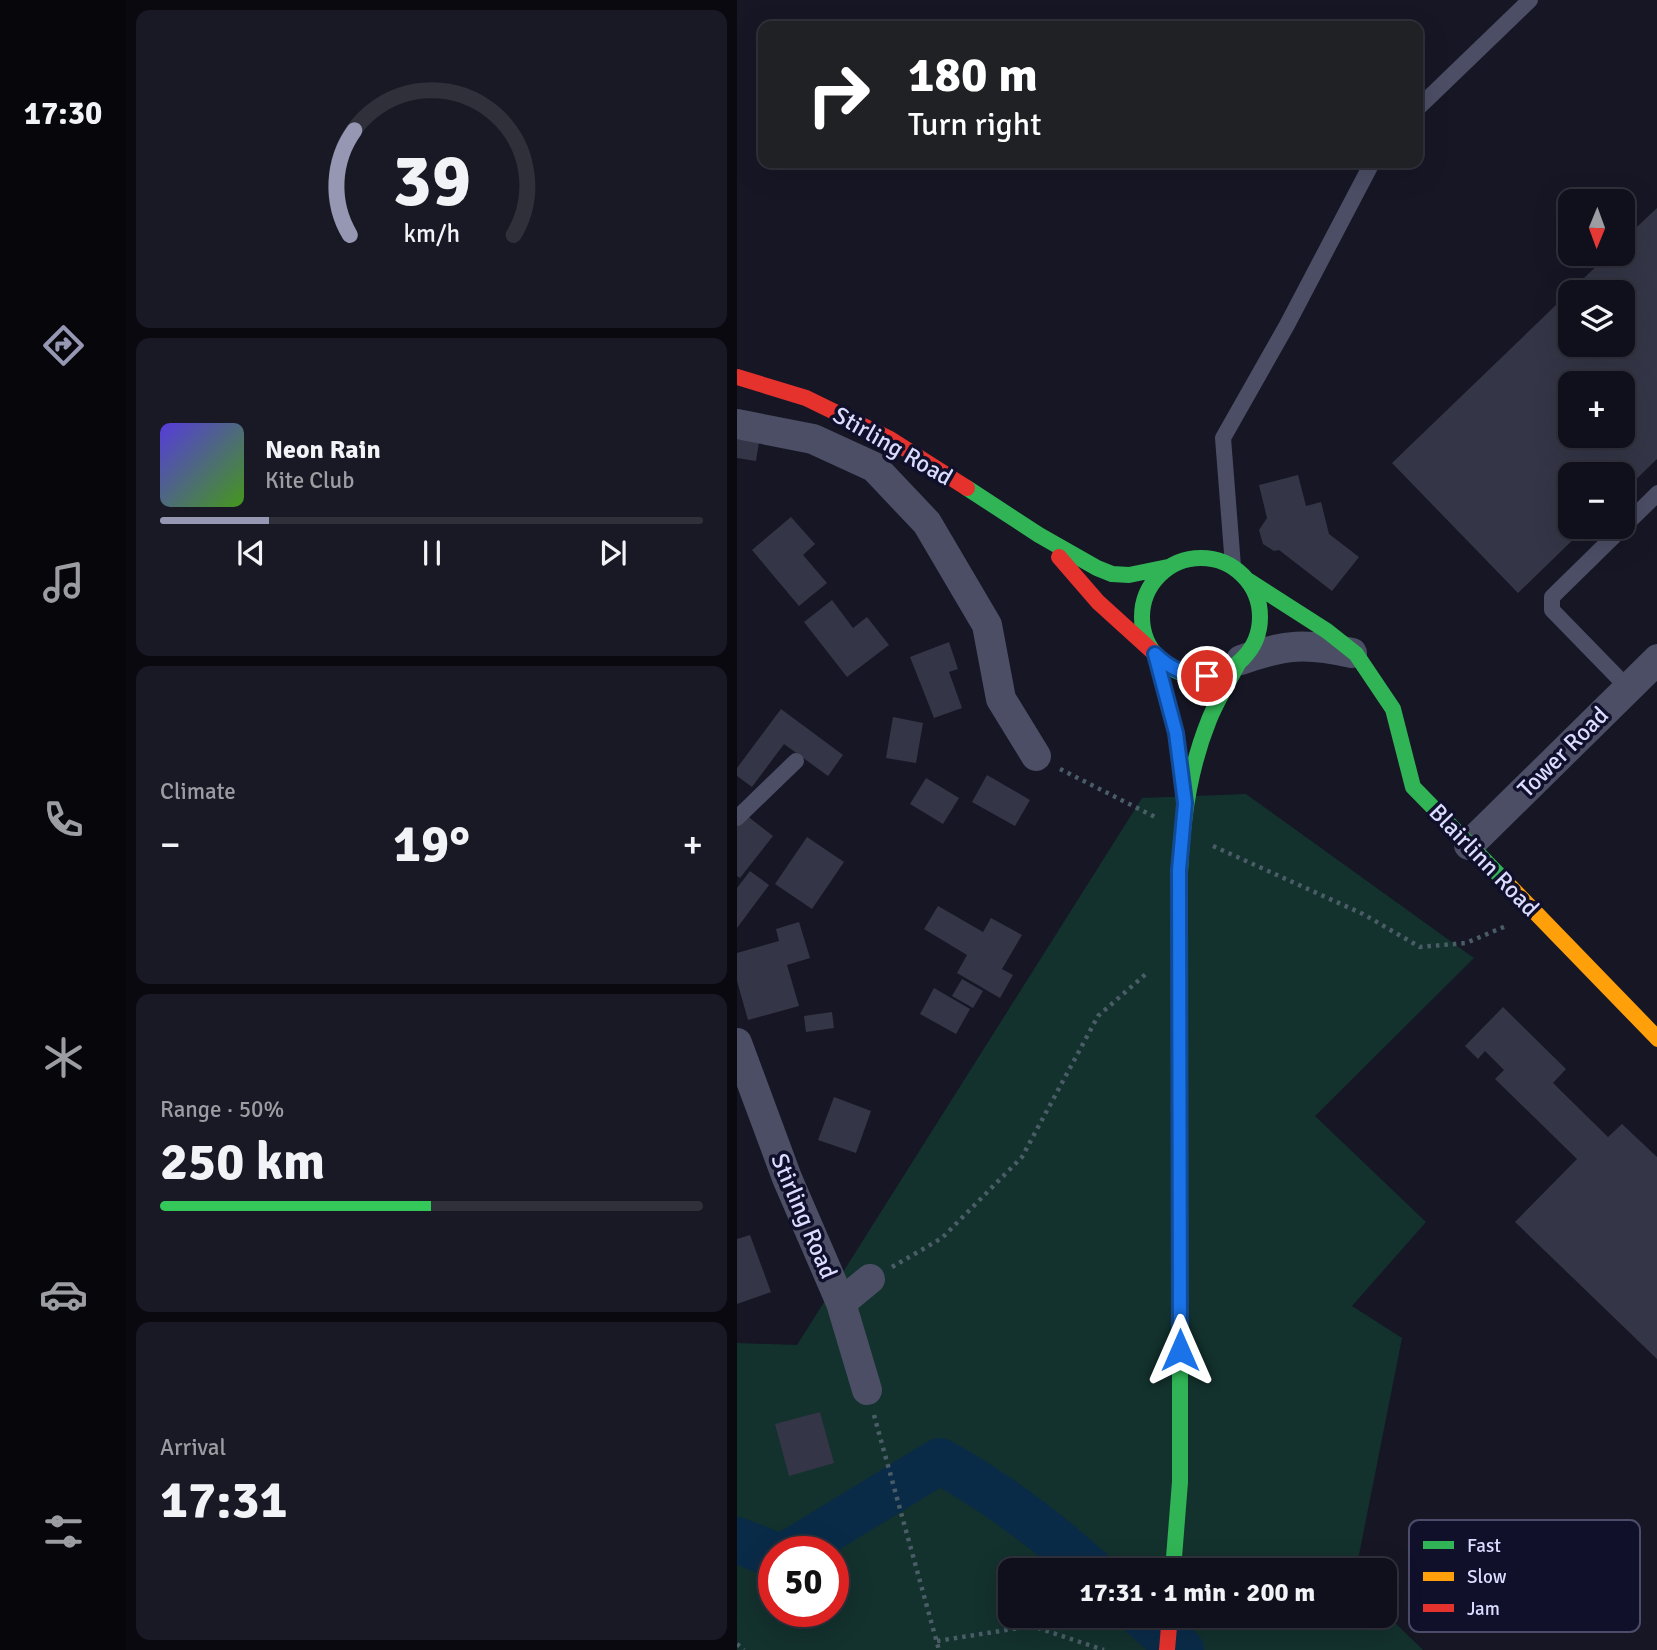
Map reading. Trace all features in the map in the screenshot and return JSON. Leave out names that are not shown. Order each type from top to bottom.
[{"type":"main road","name":"Stirling Road","points":[[737,377],[806,398],[890,439],[1039,535],[1097,568],[1112,574],[1129,575],[1168,567]]},
{"type":"main road","name":"Stirling Road","points":[[1039,535],[1098,602],[1154,653]]},
{"type":"main road","points":[[1174,1558],[1180,1482],[1179,870],[1182,832],[1185,803],[1209,718],[1240,661],[1252,647],[1260,625],[1259,603],[1249,581],[1233,566],[1213,558],[1188,559],[1168,567],[1153,582],[1143,604],[1142,622],[1154,653],[1176,733],[1185,803]]},
{"type":"main road","name":"Blairlinn Road","points":[[1249,581],[1327,631],[1356,654],[1393,709],[1413,787],[1657,1039]]},
{"type":"main road","points":[[1154,653],[1178,671],[1195,676],[1221,672],[1240,661]]},
{"type":"main road","points":[[1167,1650],[1169,1628]]},
{"type":"street","points":[[737,424],[813,439],[874,467],[927,523],[987,625],[1001,699],[1036,756]]},
{"type":"street","points":[[1240,661],[1275,648],[1321,646],[1356,654]]},
{"type":"street","name":"Tower Road","points":[[1469,845],[1657,659]]},
{"type":"street","name":"Stirling Road","points":[[737,1043],[787,1178],[841,1303],[867,1390]]},
{"type":"street","points":[[841,1303],[870,1279]]},
{"type":"lane","points":[[1423,103],[1530,0]]},
{"type":"lane","points":[[1233,566],[1223,438],[1287,325],[1369,168]]},
{"type":"lane","points":[[1628,688],[1552,610],[1552,597],[1657,493]]},
{"type":"lane","points":[[737,818],[796,761]]},
{"type":"path","points":[[1036,756],[1182,832],[1363,914],[1420,947],[1466,943],[1535,913]]},
{"type":"path","points":[[870,1279],[942,1238],[1022,1157],[1098,1016],[1180,944]]},
{"type":"path","points":[[867,1390],[939,1650]]},
{"type":"path","points":[[937,1641],[1032,1626],[1104,1650]]},
{"type":"path","points":[[737,1644],[744,1650]]},
{"type":"green space","points":[[1246,794],[1474,958],[1315,1116],[1426,1222],[1352,1306],[1402,1338],[1358,1558],[998,1558],[998,1628],[1397,1628],[1397,1625],[1423,1650],[737,1650],[737,1343],[797,1345],[1142,798]]},
{"type":"building","points":[[1658,207],[1658,458],[1635,480],[1635,462],[1558,462],[1558,539],[1574,539],[1518,593],[1392,463],[1558,303],[1558,357],[1635,357],[1635,280],[1582,280],[1597,266],[1635,266],[1635,229]]},
{"type":"building","points":[[737,439],[759,442],[756,461],[737,458]]},
{"type":"building","points":[[1298,475],[1306,506],[1321,502],[1329,534],[1359,557],[1332,591],[1279,550],[1274,551],[1263,544],[1259,530],[1267,518],[1259,485]]},
{"type":"building","points":[[791,517],[815,544],[803,555],[827,583],[799,606],[752,550]]},
{"type":"building","points":[[832,600],[853,628],[867,617],[889,645],[847,677],[804,622]]},
{"type":"building","points":[[949,642],[958,669],[949,672],[962,708],[934,718],[910,657]]},
{"type":"building","points":[[781,709],[843,755],[828,776],[784,744],[752,787],[737,776],[737,768]]},
{"type":"building","points":[[893,717],[923,723],[916,763],[886,758]]},
{"type":"building","points":[[987,775],[1030,800],[1015,826],[972,802]]},
{"type":"building","points":[[926,778],[959,798],[943,824],[910,804]]},
{"type":"building","points":[[746,815],[773,836],[740,878],[737,876],[737,826]]},
{"type":"building","points":[[807,837],[844,862],[812,909],[775,884]]},
{"type":"building","points":[[750,871],[769,885],[737,928],[737,888]]},
{"type":"building","points":[[938,906],[983,932],[991,918],[1022,935],[1002,969],[1013,975],[1000,998],[957,973],[967,955],[924,929]]},
{"type":"building","points":[[799,922],[810,958],[787,965],[799,1006],[748,1020],[737,981],[737,953],[779,941],[776,929]]},
{"type":"building","points":[[962,979],[983,991],[973,1008],[952,996]]},
{"type":"building","points":[[934,988],[970,1009],[956,1034],[920,1014]]},
{"type":"building","points":[[1503,1007],[1566,1069],[1553,1083],[1608,1137],[1622,1124],[1658,1158],[1658,1360],[1515,1222],[1577,1159],[1495,1079],[1504,1070],[1485,1051],[1478,1059],[1465,1046]]},
{"type":"building","points":[[832,1012],[834,1028],[806,1032],[804,1016]]},
{"type":"building","points":[[834,1097],[871,1111],[856,1153],[818,1140]]},
{"type":"building","points":[[750,1235],[771,1292],[737,1304],[737,1239]]},
{"type":"building","points":[[820,1412],[834,1463],[789,1476],[775,1424]]},
{"type":"waterway","points":[[817,1536],[940,1461],[1018,1511],[1076,1558]]},
{"type":"waterway","points":[[737,1540],[758,1549]]},
{"type":"waterway","points":[[1156,1628],[1181,1650]]},
{"type":"traffic: fast","points":[[967,488],[1039,535],[1112,574],[1129,575],[1168,567]]},
{"type":"traffic: fast","points":[[1201,558],[1223,563],[1243,575],[1255,595],[1260,617],[1255,639],[1243,659],[1223,671],[1201,676],[1179,671],[1159,659],[1147,639],[1142,617],[1147,595],[1159,575],[1179,563],[1201,558]]},
{"type":"traffic: fast","points":[[1249,581],[1327,631],[1356,654],[1393,709],[1413,787],[1504,880]]},
{"type":"traffic: fast","points":[[1179,922],[1184,820],[1193,769],[1212,713],[1239,662]]},
{"type":"traffic: fast","points":[[1174,1558],[1180,1482],[1180,1229]]},
{"type":"traffic: slow","points":[[1155,654],[1176,733],[1183,784]]},
{"type":"traffic: slow","points":[[1504,880],[1658,1039]]},
{"type":"traffic: jam","points":[[737,377],[806,398],[890,439],[967,488]]},
{"type":"traffic: jam","points":[[1059,557],[1098,602],[1152,651]]},
{"type":"traffic: jam","points":[[1179,922],[1180,1229]]},
{"type":"traffic: jam","points":[[1167,1650],[1169,1628]]},
{"type":"route","points":[[1180,1350],[1179,870],[1185,803],[1176,733],[1155,654],[1178,671],[1207,676]]}]
